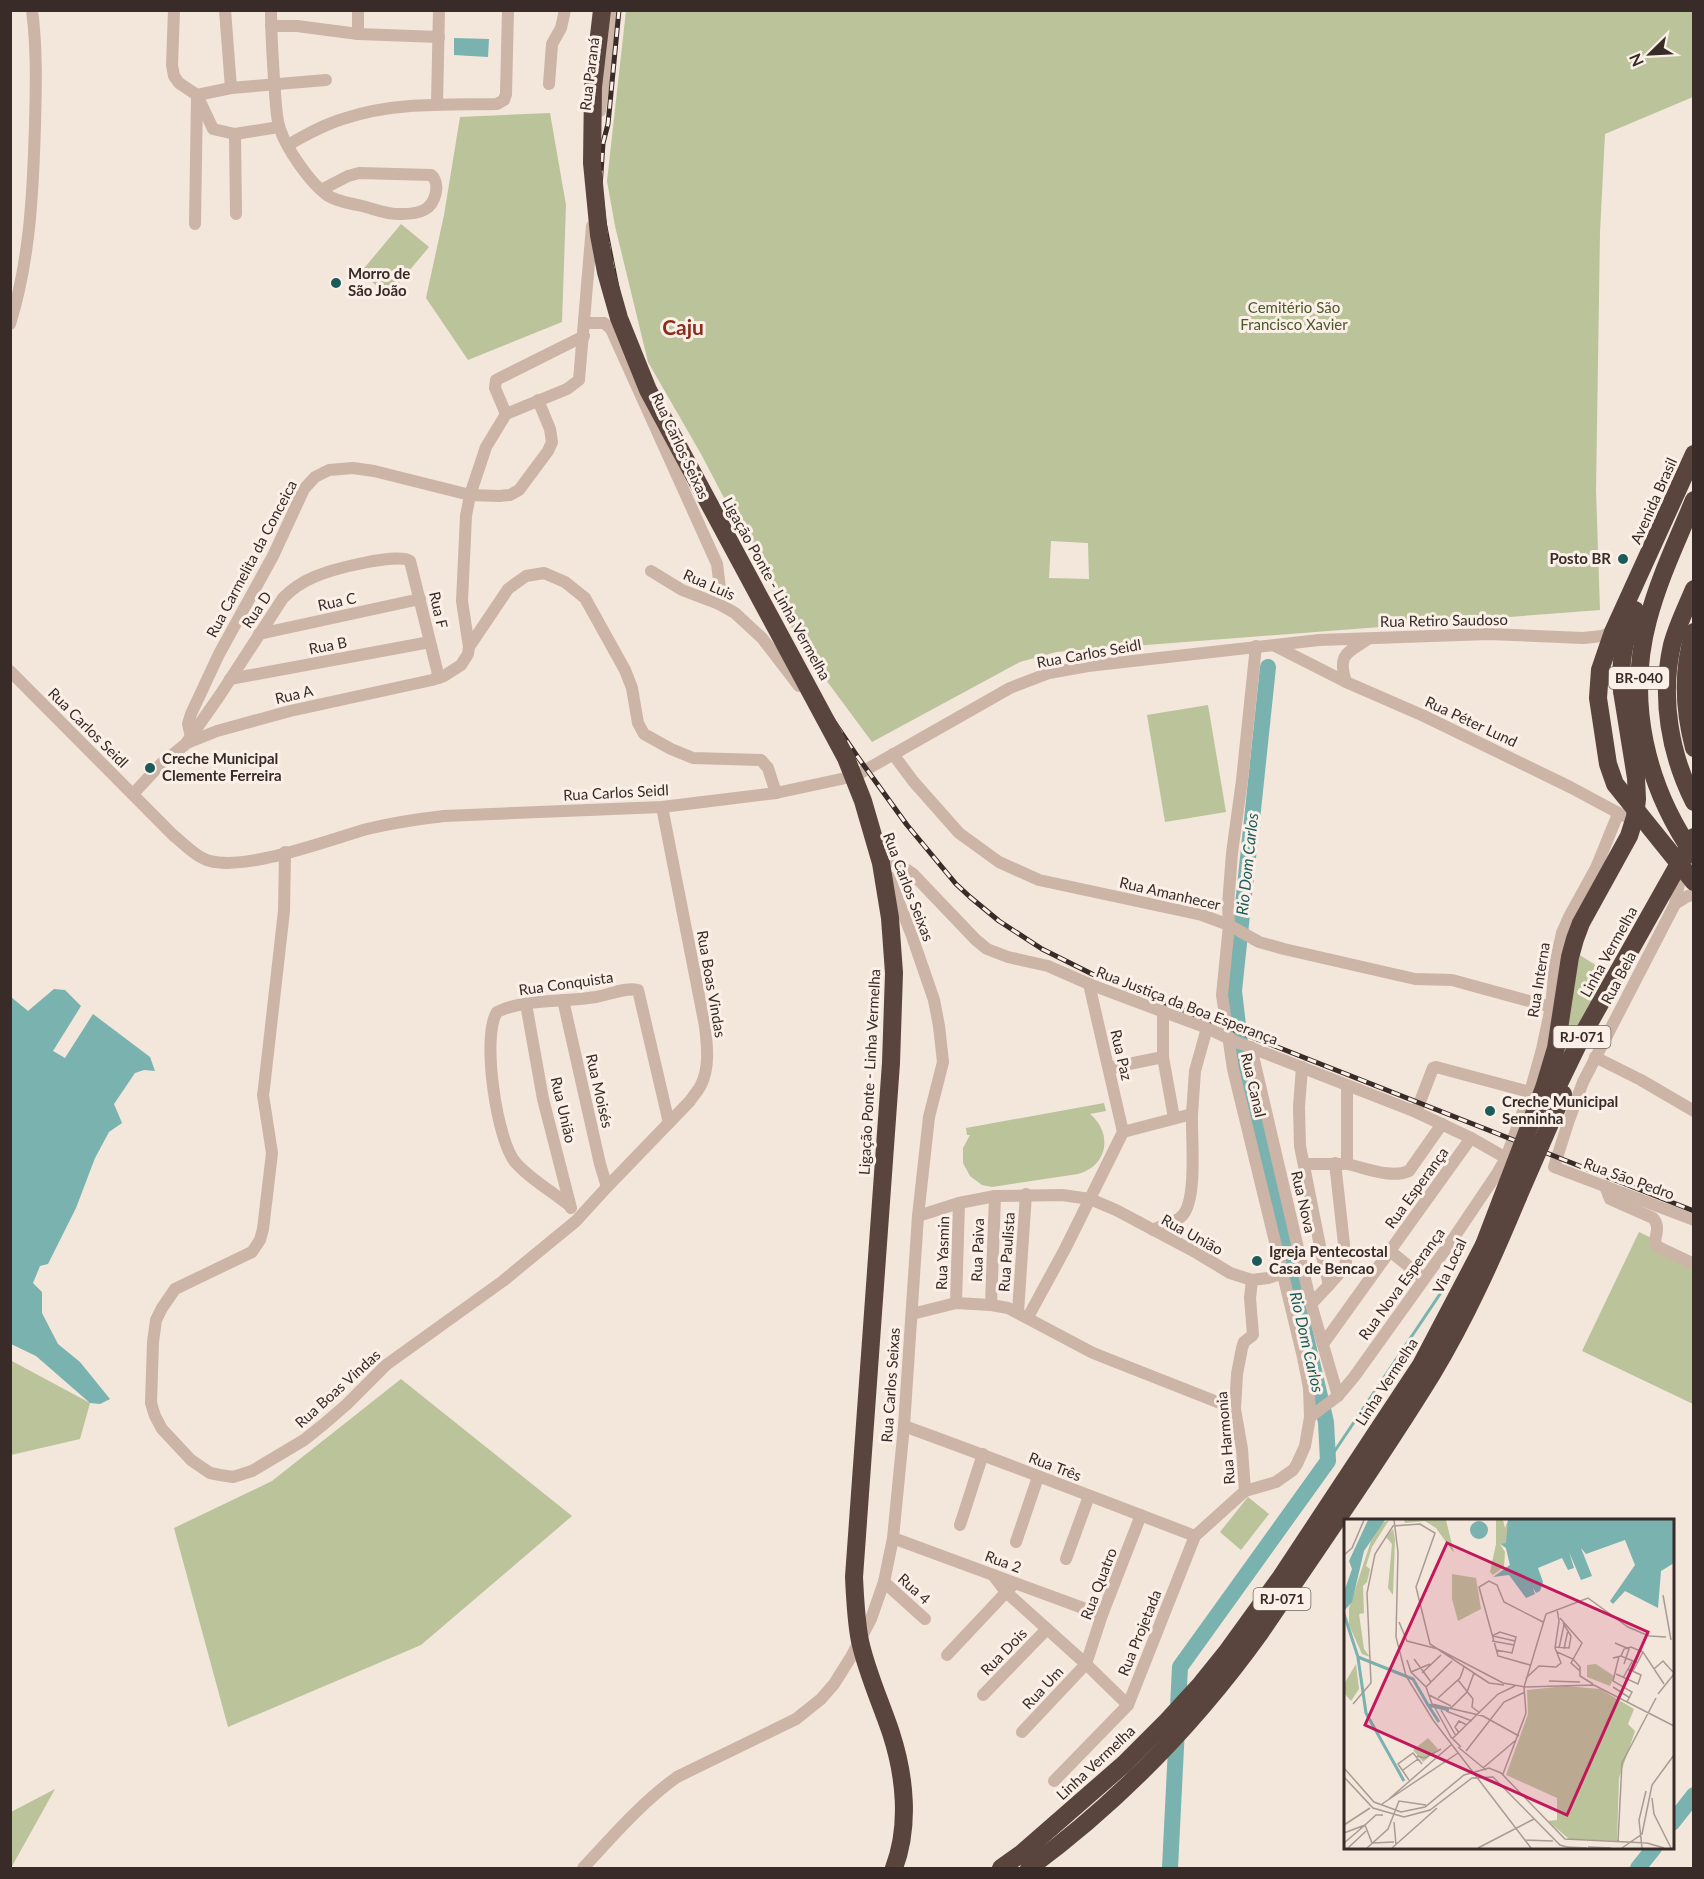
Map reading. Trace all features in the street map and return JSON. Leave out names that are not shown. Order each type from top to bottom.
[{"type":"highway","name":"Ligação Ponte - Linha Vermelha","points":[[602,10],[593,87],[592,163],[599,235],[606,272],[619,318],[648,390],[846,758],[869,819],[888,900],[894,964],[891,1062],[854,1578],[861,1643],[891,1734],[901,1775],[903,1826],[901,1848],[894,1869]]},
{"type":"highway","name":"Avenida Brasil","points":[[1694,454],[1613,632],[1602,663],[1598,691],[1608,764],[1615,784],[1694,882]]},
{"type":"highway","points":[[1484,1245],[1547,1079],[1556,1048],[1570,957],[1575,939],[1581,923],[1629,836],[1635,817],[1636,778],[1622,691],[1622,653],[1637,606],[1678,513],[1694,486]]},
{"type":"highway","name":"BR-040","points":[[1694,500],[1663,575],[1648,620],[1639,677],[1641,727],[1654,778],[1673,822],[1694,853]]},
{"type":"highway","name":"BR-040","points":[[1694,589],[1673,643],[1667,683],[1667,708],[1674,752],[1687,790],[1694,802]]},
{"type":"highway","points":[[1694,632],[1686,660],[1686,676],[1687,713],[1694,748]]},
{"type":"highway","name":"Linha Vermelha","points":[[1001,1869],[1093,1792],[1167,1721],[1201,1684],[1252,1618],[1421,1365],[1484,1245],[1569,1063],[1694,837]]},
{"type":"highway","name":"Linha Vermelha","points":[[1029,1869],[1106,1806],[1178,1734],[1230,1674],[1260,1633],[1433,1372],[1460,1323],[1497,1246],[1572,1073],[1694,853]]},
{"type":"street","points":[[10,324],[18,300],[27,252],[34,176],[35,34],[32,10]]},
{"type":"street","points":[[174,10],[172,65],[174,76],[197,95],[213,129],[235,134],[279,127]]},
{"type":"street","points":[[225,10],[231,87]]},
{"type":"street","points":[[271,10],[279,127],[304,171],[321,190],[335,200],[387,213],[402,214],[427,208],[433,200],[436,186],[431,175],[359,173],[321,190]]},
{"type":"street","points":[[358,10],[358,34]]},
{"type":"street","points":[[437,104],[440,10]]},
{"type":"street","points":[[288,145],[346,117],[396,107],[497,104],[504,100],[508,10]]},
{"type":"street","points":[[549,84],[552,44],[561,28],[565,10]]},
{"type":"street","name":"Rua Paraná","points":[[598,141],[613,10]]},
{"type":"street","points":[[271,26],[305,27],[358,34],[439,37]]},
{"type":"street","points":[[197,95],[231,87],[326,80]]},
{"type":"street","points":[[195,224],[197,95]]},
{"type":"street","points":[[235,134],[236,214]]},
{"type":"street","points":[[469,647],[462,601],[466,516],[470,495],[486,447],[506,414],[567,389],[579,380],[593,209]]},
{"type":"street","name":"Rua Carlos Seixas","points":[[584,323],[604,323],[611,329],[717,564],[719,604]]},
{"type":"street","points":[[506,414],[495,388],[496,380],[584,336]]},
{"type":"street","name":"Rua Carmelita da Conceica","points":[[189,740],[188,724],[191,714],[219,654],[273,556],[304,489],[315,477],[329,470],[353,468],[470,495],[513,494],[519,490],[542,460],[552,441],[550,429],[538,400]]},
{"type":"street","name":"Rua D","points":[[189,740],[283,598],[294,588],[311,578],[344,568],[399,558]]},
{"type":"street","name":"Rua F","points":[[399,558],[410,561],[439,678]]},
{"type":"street","name":"Rua Luis","points":[[651,571],[682,590],[719,604],[735,613],[747,624],[780,659],[816,711],[855,776]]},
{"type":"street","name":"Rua A","points":[[133,794],[161,764],[189,740],[251,721],[439,678],[461,665],[468,654],[469,647],[502,596],[515,583],[537,572],[552,575],[585,598],[625,670],[632,688],[638,723],[644,734],[693,758],[761,760],[768,768],[776,793]]},
{"type":"street","name":"Rua C","points":[[259,634],[420,599]]},
{"type":"street","name":"Rua Retiro Saudoso","points":[[1275,646],[1319,640],[1488,634],[1583,638],[1613,632]]},
{"type":"street","points":[[1346,682],[1342,660],[1369,638]]},
{"type":"street","name":"Rua B","points":[[230,679],[430,642]]},
{"type":"street","name":"Rua Carlos Seidl","points":[[10,671],[173,835],[209,861],[225,864],[241,863],[396,822],[444,816],[662,807],[776,793],[855,776],[1010,688],[1050,673],[1256,646],[1275,646]]},
{"type":"street","name":"Rua Canal","points":[[1245,1491],[1276,1482],[1293,1470],[1305,1446],[1313,1415],[1304,1357],[1235,1078],[1239,1043],[1222,995],[1237,929],[1228,905],[1256,646]]},
{"type":"street","name":"Rua Péter Lund","points":[[1275,646],[1346,682],[1424,716],[1570,787],[1652,830]]},
{"type":"street","name":"Rua Amanhecer","points":[[893,754],[913,781],[959,833],[999,862],[1040,880],[1202,915],[1237,929],[1265,944],[1284,949],[1415,980],[1452,980],[1551,1007]]},
{"type":"street","name":"Rua Carlos Seixas","points":[[583,1869],[661,1788],[677,1777],[796,1719],[821,1699],[834,1684],[851,1657],[871,1619],[884,1582],[893,1538],[918,1216],[929,1116],[943,1062],[934,1000],[912,936],[865,818],[855,776]]},
{"type":"street","name":"Rua Boas Vindas","points":[[285,852],[284,910],[263,1095],[272,1153],[263,1229],[260,1240],[252,1251],[175,1289],[156,1320],[153,1342],[151,1403],[162,1429],[191,1460],[210,1473],[233,1477],[252,1471],[304,1440],[346,1405],[386,1365],[503,1281],[576,1221],[690,1101],[701,1085],[708,1048],[699,987],[662,807]]},
{"type":"street","name":"Rua Interna","points":[[1506,1158],[1530,1092],[1542,1050],[1562,933],[1623,816]]},
{"type":"street","name":"Via Local","points":[[1196,1679],[1271,1579],[1404,1382],[1434,1332],[1462,1277],[1494,1206],[1536,1098],[1551,1047],[1565,954],[1591,892],[1624,833],[1623,816]]},
{"type":"street","name":"Rua Justiça da Boa Esperança","points":[[879,853],[912,873],[987,949],[1008,957],[1048,966],[1302,1066],[1443,1124],[1506,1158]]},
{"type":"street","name":"Rua Bela","points":[[1554,1167],[1568,1123],[1595,1057],[1675,904],[1679,884],[1675,860]]},
{"type":"street","points":[[1675,904],[1683,898],[1694,896]]},
{"type":"street","name":"Rua Paz","points":[[1089,984],[1123,1132]]},
{"type":"street","name":"Rua Conquista","points":[[570,1206],[515,1163],[507,1151],[490,1062],[494,1016],[499,1011],[526,1004],[595,997],[636,989],[669,1123]]},
{"type":"street","name":"Rua Moisés","points":[[563,1000],[597,1153],[607,1187]]},
{"type":"street","name":"Rua União","points":[[526,1004],[543,1099],[570,1206],[576,1221]]},
{"type":"street","points":[[1163,1011],[1163,1057],[1174,1118]]},
{"type":"street","points":[[1153,1230],[1178,1219],[1187,1209],[1192,1183],[1191,1114],[1195,1071],[1207,1028]]},
{"type":"street","name":"Rua Nova","points":[[1239,1043],[1323,1344],[1335,1399]]},
{"type":"street","points":[[1109,1068],[1163,1057]]},
{"type":"street","points":[[1595,1057],[1641,1080],[1694,1111]]},
{"type":"street","points":[[1302,1066],[1300,1146],[1329,1285]]},
{"type":"street","points":[[1416,1112],[1433,1068],[1436,1066],[1530,1092]]},
{"type":"street","points":[[1311,1304],[1339,1274],[1346,1262],[1341,1163],[1347,1086]]},
{"type":"street","points":[[1023,1315],[1090,1199],[1123,1132],[1191,1114]]},
{"type":"street","points":[[1305,1164],[1341,1163],[1399,1175],[1409,1171],[1443,1124]]},
{"type":"street","name":"Rua Esperança","points":[[1323,1344],[1471,1138]]},
{"type":"street","name":"Rua Nova Esperança","points":[[1313,1415],[1335,1399],[1479,1201],[1506,1158]]},
{"type":"street","name":"Rua São Pedro","points":[[1554,1167],[1694,1220]]},
{"type":"street","points":[[1605,1186],[1610,1199],[1653,1218],[1658,1227],[1655,1242],[1658,1247],[1694,1264]]},
{"type":"street","name":"Rua Paulista","points":[[1023,1315],[1026,1194]]},
{"type":"street","name":"Rua União","points":[[918,1216],[959,1203],[995,1196],[1062,1195],[1090,1199],[1116,1210],[1230,1273],[1252,1280]]},
{"type":"street","name":"Rua Paiva","points":[[991,1305],[995,1196]]},
{"type":"street","name":"Rua Yasmin","points":[[956,1303],[959,1203]]},
{"type":"street","points":[[1390,1251],[1423,1278]]},
{"type":"street","points":[[1252,1280],[1282,1273]]},
{"type":"street","name":"Rua Harmonia","points":[[1245,1491],[1235,1409],[1237,1374],[1242,1348],[1244,1342],[1252,1335],[1250,1298],[1252,1280]]},
{"type":"street","points":[[912,1314],[956,1303],[991,1305],[1023,1315],[1093,1353],[1235,1409]]},
{"type":"street","name":"Rua Três","points":[[903,1426],[983,1454],[1195,1536]]},
{"type":"street","points":[[960,1525],[983,1454]]},
{"type":"street","points":[[1016,1542],[1038,1477]]},
{"type":"street","name":"Rua Projetada","points":[[1054,1781],[1128,1705],[1195,1536],[1245,1491]]},
{"type":"street","points":[[1066,1559],[1089,1496]]},
{"type":"street","name":"Rua Quatro","points":[[1086,1664],[1102,1615],[1141,1515]]},
{"type":"street","name":"Rua 2","points":[[893,1538],[993,1575]]},
{"type":"street","name":"Rua Um","points":[[993,1575],[1011,1587],[1047,1629],[1128,1705]]},
{"type":"street","name":"Rua 4","points":[[884,1582],[925,1619]]},
{"type":"street","points":[[947,1655],[1011,1587]]},
{"type":"street","name":"Rua 2","points":[[1011,1587],[1102,1615]]},
{"type":"street","name":"Rua Dois","points":[[983,1695],[1047,1629]]},
{"type":"street","name":"Rua Um","points":[[1022,1732],[1086,1664]]},
{"type":"green space","name":"Cemitério São Francisco Xavier","points":[[626,11],[1693,11],[1693,97],[1605,134],[1600,232],[1596,490],[1600,610],[1056,652],[1020,662],[872,742],[803,649],[701,454],[648,362],[615,226],[607,181]],"holes":[[[1051,541],[1088,543],[1089,579],[1049,578]]]},
{"type":"green space","points":[[550,113],[566,205],[562,322],[468,360],[426,298],[444,215],[460,117]]},
{"type":"green space","points":[[401,224],[429,247],[388,296],[361,272]]},
{"type":"green space","points":[[1208,705],[1226,812],[1165,822],[1147,715]]},
{"type":"green space","points":[[1578,954],[1610,974],[1571,1042],[1566,1037]]},
{"type":"green space","points":[[1104,1103],[1106,1111],[1090,1114],[1102,1130],[1104,1148],[1096,1164],[1088,1170],[1078,1174],[992,1187],[982,1185],[970,1176],[963,1163],[963,1148],[970,1135],[967,1135],[966,1128]]},
{"type":"green space","points":[[1639,1232],[1693,1258],[1693,1404],[1582,1351]]},
{"type":"green space","points":[[10,1360],[90,1403],[80,1439],[11,1455]]},
{"type":"green space","points":[[401,1379],[572,1516],[421,1645],[228,1727],[174,1528],[272,1481]]},
{"type":"green space","points":[[1248,1497],[1269,1514],[1241,1550],[1220,1532]]},
{"type":"green space","points":[[55,1789],[11,1868],[11,1812]]},
{"type":"water","points":[[454,38],[489,39],[488,57],[454,55]]},
{"type":"water","points":[[54,989],[65,990],[81,1006],[53,1051],[65,1058],[93,1014],[150,1057],[155,1071],[144,1070],[135,1073],[114,1104],[122,1123],[109,1132],[95,1158],[76,1208],[48,1264],[40,1266],[33,1283],[42,1292],[42,1313],[58,1344],[80,1362],[110,1399],[100,1404],[90,1403],[36,1356],[11,1344],[11,997],[28,1011]]},
{"type":"waterway","name":"Rio Dom Carlos","points":[[1170,1868],[1180,1667],[1328,1461],[1326,1422],[1243,1068],[1234,991],[1268,667]]},
{"type":"waterway","points":[[1328,1461],[1442,1291]]},
{"type":"waterway","points":[[1674,1820],[1694,1795]]},
{"type":"waterway","points":[[1638,1868],[1653,1849]]},
{"type":"railway","points":[[619,10],[600,187],[620,314],[637,360],[661,412],[670,425],[709,502],[748,587],[773,632],[907,825],[956,884],[999,921],[1042,949],[1092,974],[1694,1211]]},
{"type":"place","name":"Morro de São João","points":[[336,283]]},
{"type":"place","name":"Posto BR","points":[[1623,559]]},
{"type":"place","name":"Creche Municipal Clemente Ferreira","points":[[150,768]]},
{"type":"place","name":"Creche Municipal Senninha","points":[[1490,1111]]},
{"type":"place","name":"Igreja Pentecostal Casa de Bencao","points":[[1257,1261]]},
{"type":"district","name":"Caju","points":[[683,328]]}]
